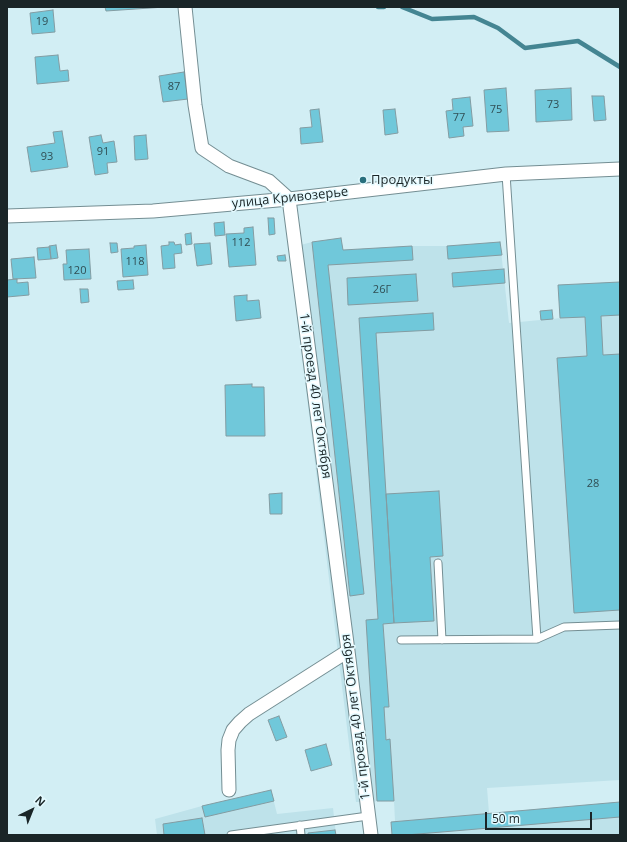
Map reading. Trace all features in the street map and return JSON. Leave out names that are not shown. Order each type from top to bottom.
[{"type":"street","points":[[186,7],[195,105],[202,148],[229,166],[270,181],[289,199]]},
{"type":"street","name":"улица Кривозерье","points":[[7,216],[153,211],[289,199],[506,174],[620,169]]},
{"type":"street","name":"1-й проезд 40 лет Октября","points":[[289,199],[371,835]]},
{"type":"street","points":[[229,790],[228,750],[229,740],[233,730],[249,714],[348,651]]},
{"type":"lane","points":[[506,174],[537,640]]},
{"type":"lane","points":[[438,563],[442,640]]},
{"type":"lane","points":[[401,640],[537,640],[564,627],[620,625]]},
{"type":"lane","points":[[231,835],[368,816]]},
{"type":"lane","points":[[300,825],[301,835]]},
{"type":"shaded area","points":[[341,238],[343,250],[412,246],[447,246],[500,242],[509,323],[540,320],[540,311],[552,310],[553,319],[560,318],[558,285],[620,282],[620,780],[487,788],[489,813],[620,802],[620,835],[392,835],[391,822],[395,821],[394,801],[356,802],[289,248],[312,242]]},
{"type":"shaded area","points":[[271,790],[277,814],[333,808],[336,835],[157,835],[155,819],[202,806]]},
{"type":"building","points":[[105,7],[165,7],[106,11]]},
{"type":"building","points":[[53,10],[55,32],[32,34],[30,13]]},
{"type":"building","points":[[58,55],[60,71],[68,70],[69,81],[37,84],[35,57]]},
{"type":"building","points":[[184,72],[188,99],[163,102],[159,76]]},
{"type":"building","points":[[506,88],[509,131],[487,132],[484,90]]},
{"type":"building","points":[[571,88],[572,120],[536,122],[535,90]]},
{"type":"building","points":[[592,96],[604,96],[606,120],[594,121]]},
{"type":"building","points":[[470,97],[473,126],[463,127],[464,136],[449,138],[446,111],[453,110],[452,99]]},
{"type":"building","points":[[319,109],[323,142],[301,144],[300,128],[312,127],[310,110]]},
{"type":"building","points":[[395,109],[398,133],[385,135],[383,110]]},
{"type":"building","points":[[62,131],[68,167],[31,172],[27,147],[55,143],[53,132]]},
{"type":"building","points":[[101,135],[103,143],[114,141],[117,162],[107,163],[108,173],[95,175],[89,137]]},
{"type":"building","points":[[146,135],[148,159],[135,160],[134,136]]},
{"type":"building","points":[[268,218],[274,218],[275,234],[269,235]]},
{"type":"building","points":[[224,222],[225,235],[215,236],[214,223]]},
{"type":"building","points":[[253,227],[256,265],[229,267],[226,234],[244,233],[244,228]]},
{"type":"building","points":[[191,233],[192,244],[186,245],[185,234]]},
{"type":"building","points":[[341,238],[343,250],[412,246],[413,260],[328,265],[364,594],[350,596],[312,242]]},
{"type":"building","points":[[169,242],[174,242],[175,245],[181,244],[182,253],[174,254],[175,268],[163,269],[161,246],[169,245]]},
{"type":"building","points":[[500,242],[502,255],[448,259],[447,246]]},
{"type":"building","points":[[110,243],[117,243],[118,252],[111,253]]},
{"type":"building","points":[[210,243],[212,264],[197,266],[194,244]]},
{"type":"building","points":[[56,245],[58,258],[51,259],[49,246]]},
{"type":"building","points":[[146,245],[148,275],[123,277],[121,249]]},
{"type":"building","points":[[50,247],[51,259],[38,260],[37,248]]},
{"type":"building","points":[[89,249],[91,279],[64,280],[63,264],[67,264],[66,250]]},
{"type":"building","points":[[285,255],[286,261],[278,261],[277,256]]},
{"type":"building","points":[[34,257],[36,278],[13,279],[11,259]]},
{"type":"building","points":[[504,269],[505,283],[453,287],[452,273]]},
{"type":"building","points":[[416,274],[418,301],[348,305],[347,278]]},
{"type":"building","points":[[17,279],[17,283],[28,282],[29,295],[7,297],[7,280]]},
{"type":"building","points":[[133,280],[134,289],[118,290],[117,281]]},
{"type":"building","points":[[620,282],[620,315],[601,316],[603,355],[620,354],[620,610],[574,613],[557,358],[587,356],[585,317],[560,318],[558,285]]},
{"type":"building","points":[[80,289],[88,289],[89,302],[81,303]]},
{"type":"building","points":[[247,295],[247,301],[259,300],[261,318],[236,321],[234,296]]},
{"type":"building","points":[[552,310],[553,319],[541,320],[540,311]]},
{"type":"building","points":[[433,313],[434,330],[376,333],[394,623],[383,624],[389,707],[384,707],[386,740],[390,739],[394,801],[377,801],[366,620],[378,619],[359,318]]},
{"type":"building","points":[[252,384],[252,387],[264,387],[265,436],[226,436],[225,385]]},
{"type":"building","points":[[439,491],[443,556],[430,557],[434,621],[394,623],[386,494]]},
{"type":"building","points":[[282,493],[282,514],[270,514],[269,494]]},
{"type":"building","points":[[279,716],[287,737],[276,741],[268,720]]},
{"type":"building","points":[[326,744],[332,765],[311,771],[305,750]]},
{"type":"building","points":[[271,790],[274,801],[205,817],[202,806]]},
{"type":"building","points":[[620,802],[620,817],[392,835],[391,822]]},
{"type":"building","points":[[202,818],[205,835],[164,835],[163,824]]},
{"type":"building","points":[[335,830],[336,835],[308,835],[308,833]]},
{"type":"waterway","points":[[378,7],[384,7]]},
{"type":"waterway","points":[[402,7],[432,19],[474,17],[498,28],[525,48],[578,41],[620,67]]},
{"type":"place","name":"Продукты","points":[[363,180]]}]
